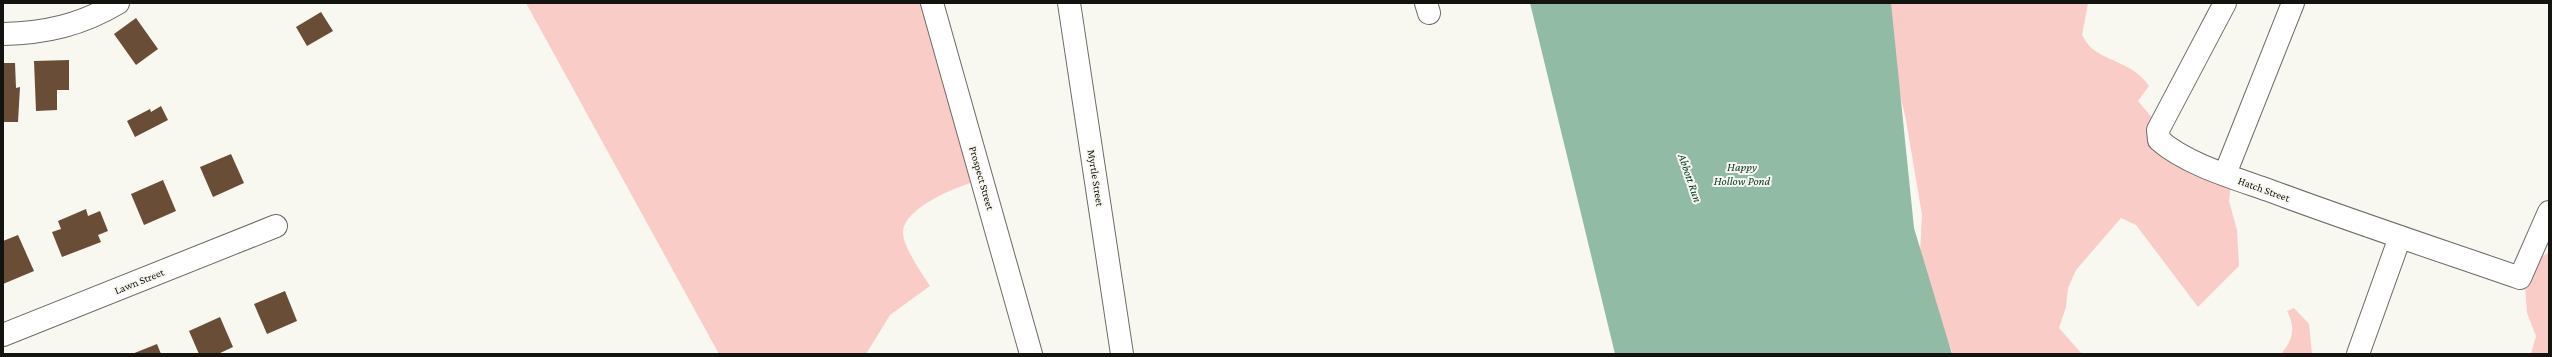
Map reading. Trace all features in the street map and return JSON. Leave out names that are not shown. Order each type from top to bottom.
[{"type":"street","name":"Prospect Street","points":[[932,3],[1031,354]]},
{"type":"street","name":"Myrtle Street","points":[[1069,3],[1122,354]]},
{"type":"street","name":"Hatch Street","points":[[2225,3],[2158,130],[2158,140],[2168,148],[2225,174],[2520,278],[2549,212]]},
{"type":"street","points":[[2225,174],[2293,3]]},
{"type":"street","points":[[3,34],[53,30],[106,6]]},
{"type":"street","name":"Lawn Street","points":[[3,335],[276,226]]},
{"type":"street","points":[[2358,354],[2400,236]]},
{"type":"shaded area","points":[[526,3],[924,3],[974,182],[932,200],[913,214],[906,222],[903,231],[909,252],[930,286],[890,315],[866,354],[719,354]]},
{"type":"shaded area","points":[[1879,3],[2088,3],[2082,35],[2084,39],[2094,50],[2130,68],[2143,79],[2149,86],[2138,101],[2178,148],[2233,168],[2229,201],[2237,230],[2239,266],[2198,307],[2136,225],[2121,218],[2076,270],[2068,288],[2066,307],[2059,328],[2082,354],[1953,354],[1942,327],[1920,253],[1922,215],[1906,120]]},
{"type":"shaded area","points":[[2549,252],[2549,354],[2531,354],[2536,336],[2527,313],[2524,269]]},
{"type":"shaded area","points":[[2294,308],[2309,324],[2312,354],[2281,354],[2291,339],[2292,334],[2292,323],[2287,311]]},
{"type":"water","name":"Happy Hollow Pond","points":[[1530,3],[1891,3],[1914,228],[1952,354],[1615,354]]},
{"type":"building","points":[[321,12],[333,31],[307,46],[296,27]]},
{"type":"building","points":[[136,18],[158,49],[136,65],[114,34]]},
{"type":"building","points":[[69,60],[69,90],[57,90],[57,110],[36,111],[34,61]]},
{"type":"building","points":[[3,63],[15,63],[16,88],[20,87],[18,122],[3,122]]},
{"type":"building","points":[[161,106],[168,120],[135,137],[127,121],[150,109],[151,112]]},
{"type":"building","points":[[231,154],[244,183],[213,197],[200,167]]},
{"type":"building","points":[[163,180],[176,211],[144,225],[131,194]]},
{"type":"building","points":[[86,209],[88,216],[100,211],[108,231],[98,235],[101,242],[62,257],[52,232],[61,229],[58,221]]},
{"type":"building","points":[[18,235],[34,271],[3,284],[3,241]]},
{"type":"building","points":[[285,291],[297,321],[267,334],[254,304]]},
{"type":"building","points":[[220,317],[233,347],[218,354],[199,354],[189,331]]},
{"type":"building","points":[[157,344],[161,354],[132,354]]},
{"type":"water label","name":"Abbott Run","points":[[1690,178]]}]
